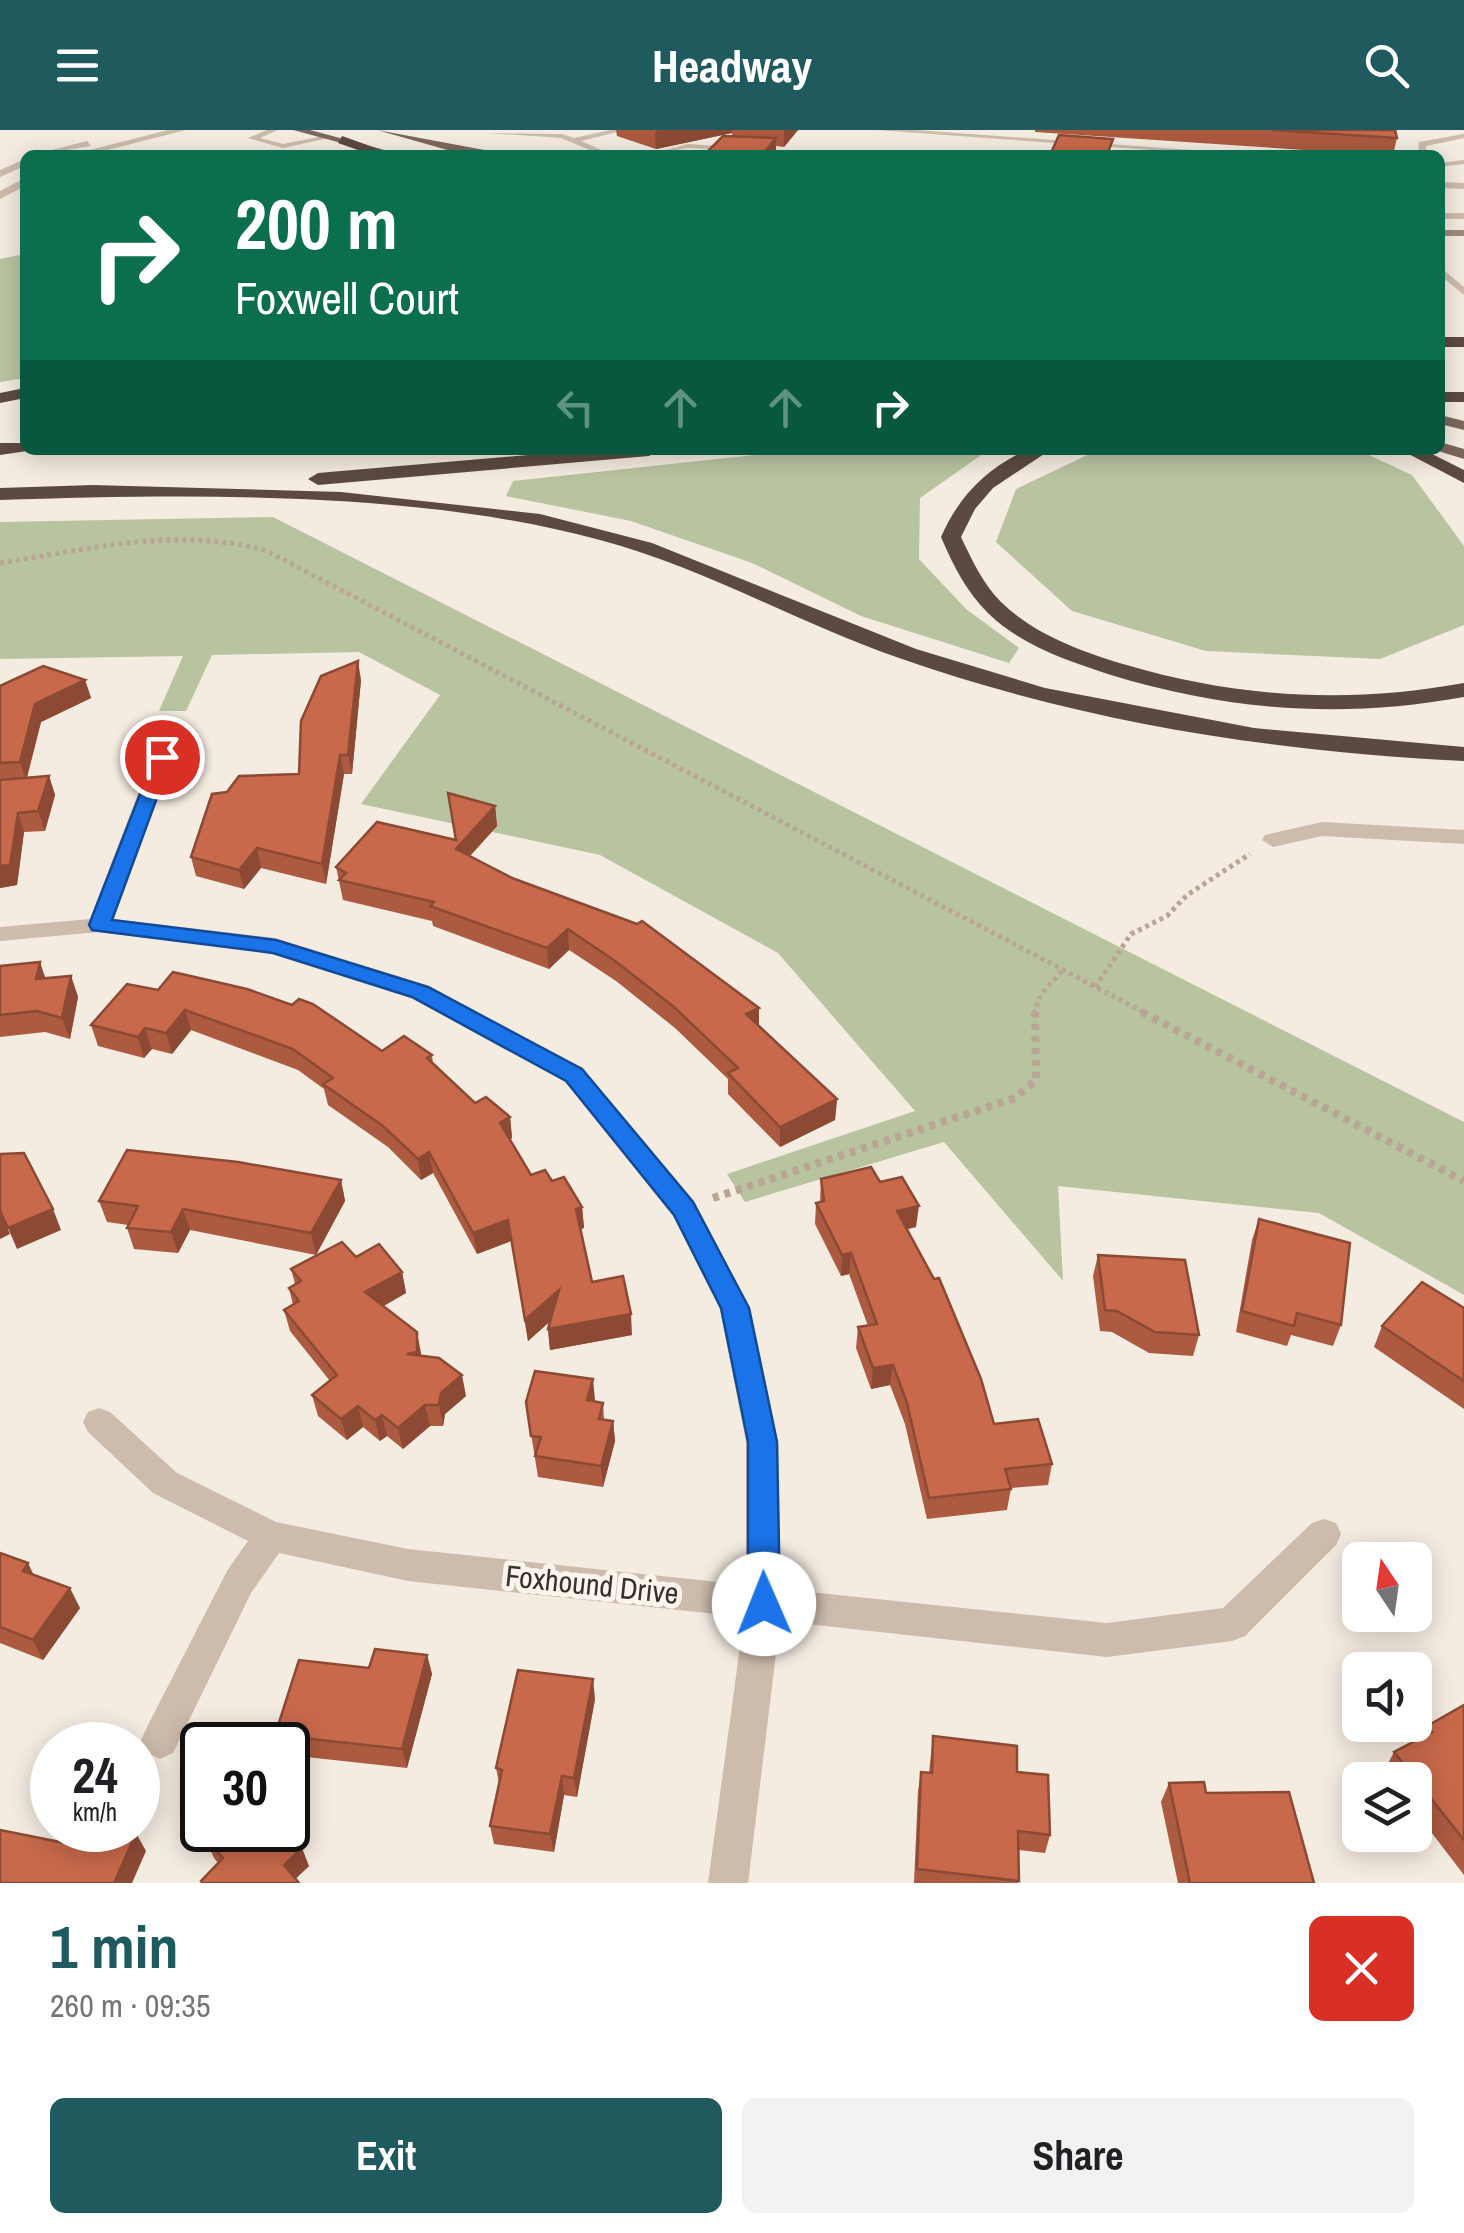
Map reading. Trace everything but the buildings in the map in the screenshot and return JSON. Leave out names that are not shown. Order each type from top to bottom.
[{"type":"highway","points":[[341,136],[371,150]]},
{"type":"highway","points":[[0,494],[347,477],[593,455]]},
{"type":"highway","points":[[1031,455],[1006,467],[976,491],[960,512],[952,537],[977,588],[998,611],[1032,634],[1078,657],[1146,680],[1288,705],[1356,706],[1464,690]]},
{"type":"highway","points":[[1420,455],[1464,477]]},
{"type":"highway","points":[[73,491],[380,498],[528,517],[677,559],[893,648],[994,679],[1195,724],[1316,742],[1464,754]]},
{"type":"main road","points":[[298,130],[418,150]]},
{"type":"main road","points":[[382,130],[460,150]]},
{"type":"main road","points":[[341,136],[383,150]]},
{"type":"street","points":[[64,150],[146,130]]},
{"type":"street","points":[[96,150],[182,130]]},
{"type":"street","points":[[99,925],[162,757]]},
{"type":"street","points":[[1273,840],[1322,829],[1464,837]]},
{"type":"street","points":[[0,934],[99,925],[276,946],[420,992],[574,1075],[684,1209],[735,1308],[762,1442],[764,1604],[728,1883]]},
{"type":"street","name":"Foxhound Drive","points":[[99,1422],[165,1484],[271,1536],[408,1565],[1108,1640],[1232,1624],[1324,1534]]},
{"type":"street","points":[[160,1740],[238,1582],[271,1536]]},
{"type":"lane","points":[[274,130],[252,138],[283,146],[341,136]]},
{"type":"lane","points":[[492,132],[575,140],[622,130]]},
{"type":"lane","points":[[880,130],[1182,150]]},
{"type":"lane","points":[[1422,150],[1422,144],[1428,141],[1464,136]]},
{"type":"lane","points":[[575,140],[598,150]]},
{"type":"lane","points":[[672,150],[688,146],[747,150]]},
{"type":"lane","points":[[1445,269],[1464,292]]},
{"type":"path","points":[[0,563],[195,537],[230,539],[268,552],[1464,1181]]},
{"type":"path","points":[[1095,987],[1130,934],[1167,916],[1187,895],[1273,840]]},
{"type":"path","points":[[684,1209],[1014,1098],[1036,1080],[1034,1006],[1040,988],[1063,970]]},
{"type":"green space","points":[[20,255],[20,379],[0,382],[0,259]]},
{"type":"green space","points":[[755,455],[981,455],[920,498],[919,559],[966,609],[1019,648],[1009,663],[861,616],[752,563],[631,521],[506,496],[513,481]]},
{"type":"green space","points":[[1087,455],[1369,455],[1412,475],[1464,546],[1464,625],[1380,659],[1206,651],[1072,611],[996,542],[1016,489]]},
{"type":"green space","points":[[273,517],[1464,1122],[1464,1295],[1319,1213],[1058,1186],[1063,1281],[944,1142],[745,1202],[727,1174],[915,1111],[778,953],[600,855],[361,804],[440,695],[359,652],[212,655],[186,711],[159,711],[183,656],[0,659],[0,522]]},
{"type":"route","points":[[162,757],[99,925],[276,946],[420,992],[574,1075],[684,1209],[735,1308],[762,1442],[764,1604]]}]
